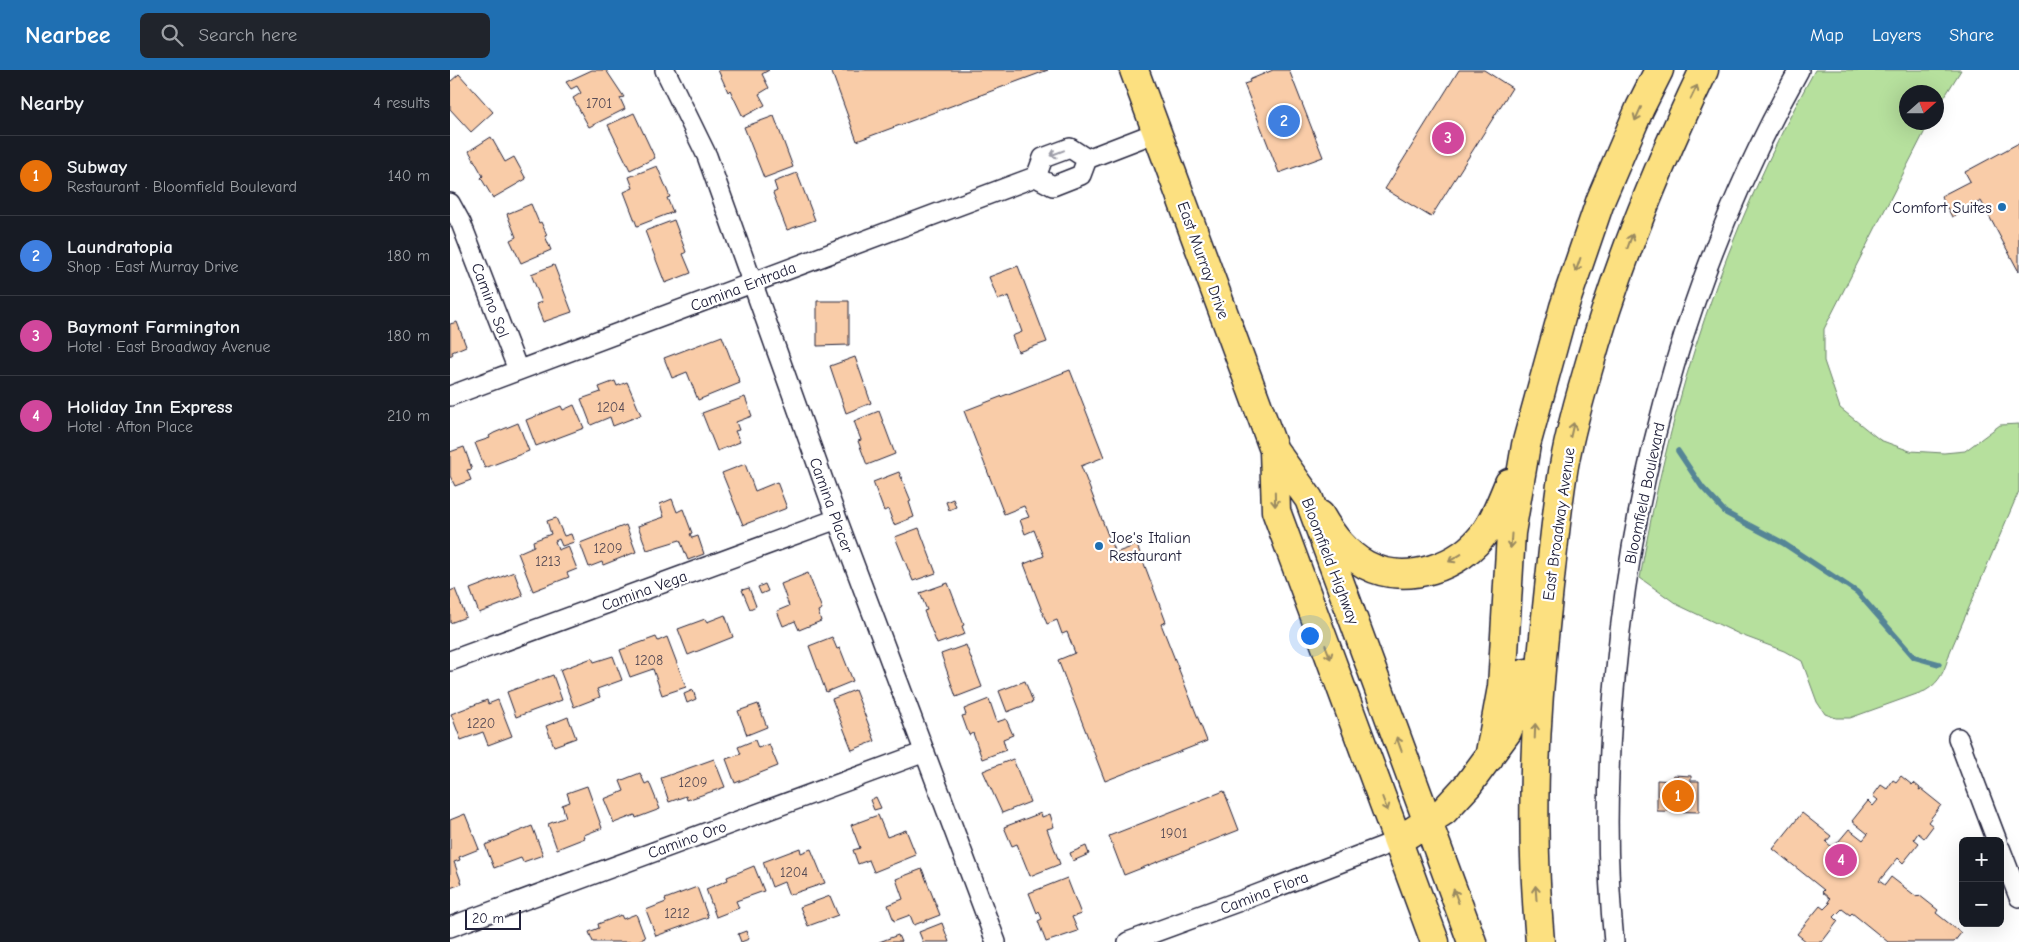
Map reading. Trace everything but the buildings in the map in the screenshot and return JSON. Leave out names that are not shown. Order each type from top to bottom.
[{"type":"main road","name":"East Murray Drive","points":[[1134,70],[1274,450]]},
{"type":"main road","points":[[1488,758],[1502,687],[1511,532],[1526,445],[1564,307],[1601,199],[1640,108],[1659,70]]},
{"type":"main road","name":"East Broadway Avenue","points":[[1540,942],[1534,853],[1533,773],[1536,719],[1562,477],[1577,407],[1614,282],[1663,157],[1704,70]]},
{"type":"main road","points":[[1309,499],[1335,540],[1350,554],[1367,565],[1402,573],[1432,570],[1457,558],[1473,546],[1486,532],[1497,512],[1526,445]]},
{"type":"main road","name":"Bloomfield Highway","points":[[1274,450],[1309,499],[1472,942]]},
{"type":"main road","name":"Bloomfield Highway","points":[[1274,450],[1276,511],[1399,840],[1435,942]]},
{"type":"main road","points":[[1399,840],[1428,823],[1450,805],[1468,786],[1506,732],[1521,698],[1529,659],[1536,601],[1562,477]]},
{"type":"street","name":"Camina Placer","points":[[665,70],[707,156],[837,519],[996,942]]},
{"type":"street","name":"Bloomfield Boulevard","points":[[1614,942],[1608,832],[1611,734],[1624,596],[1640,504],[1667,389],[1696,298],[1732,206],[1758,149],[1799,70]]},
{"type":"street","points":[[1087,159],[1070,148],[1043,158],[1036,177],[1053,186],[1081,175],[1087,159],[1157,132]]},
{"type":"street","name":"Camina Entrada","points":[[450,396],[1036,177]]},
{"type":"street","name":"Camino Sol","points":[[450,203],[461,222],[518,370]]},
{"type":"street","name":"Camina Vega","points":[[450,661],[837,519]]},
{"type":"street","points":[[1958,738],[1995,837]]},
{"type":"street","name":"Camino Oro","points":[[450,927],[925,752]]},
{"type":"street","name":"Camina Flora","points":[[1128,942],[1399,840]]},
{"type":"street","points":[[2004,858],[2019,897]]},
{"type":"green space","points":[[1815,70],[1961,70],[1944,98],[1944,85],[1899,85],[1899,130],[1925,130],[1824,329],[1824,361],[1840,408],[1880,440],[1910,451],[1944,453],[1965,451],[2000,425],[2019,424],[2019,491],[1942,674],[1935,684],[1925,691],[1850,718],[1836,718],[1825,714],[1817,702],[1802,661],[1784,651],[1741,635],[1678,605],[1640,578],[1668,445],[1685,380],[1705,317],[1728,254],[1754,192]]},
{"type":"waterway","points":[[1678,451],[1702,487],[1726,513],[1783,543],[1857,592],[1914,657],[1939,664]]},
{"type":"place","name":"Laundratopia","points":[[1284,121]]},
{"type":"place","name":"Baymont Farmington","points":[[1448,138]]},
{"type":"place","name":"Comfort Suites","points":[[2002,207]]},
{"type":"place","name":"Joe's Italian Restaurant","points":[[1099,546]]},
{"type":"place","name":"Subway","points":[[1678,796]]},
{"type":"place","name":"Holiday Inn Express","points":[[1841,860]]}]
